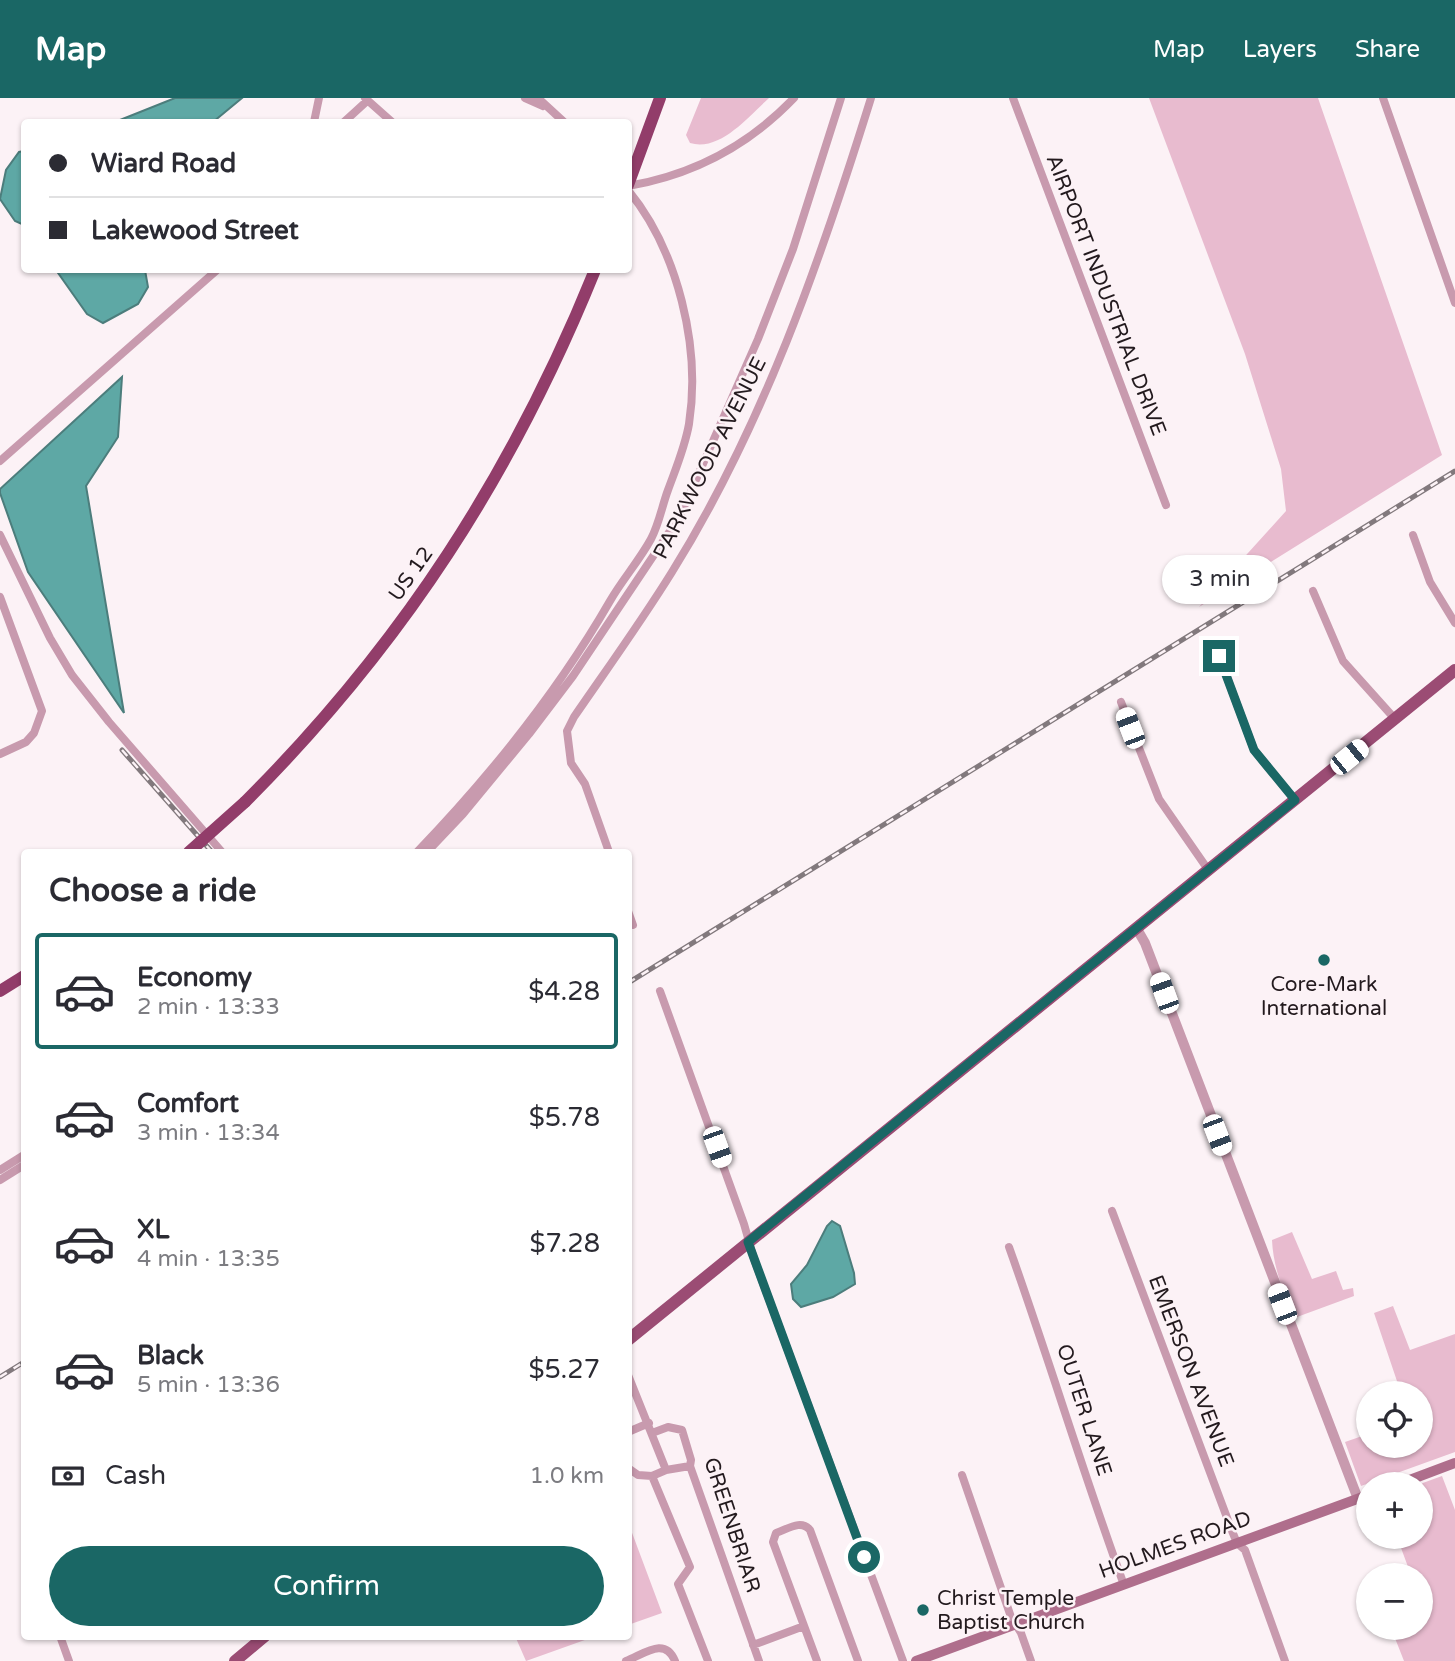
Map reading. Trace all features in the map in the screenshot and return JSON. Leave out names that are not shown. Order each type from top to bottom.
[{"type":"highway","points":[[632,176],[660,98]]},
{"type":"highway","name":"US 12","points":[[192,849],[288,758],[344,696],[389,639],[464,531],[534,407],[569,334],[594,273]]},
{"type":"highway","points":[[0,991],[21,978]]},
{"type":"main road","points":[[632,1336],[1455,670]]},
{"type":"main road","points":[[1433,1472],[1455,1464]]},
{"type":"main road","name":"HOLMES ROAD","points":[[916,1661],[1356,1500]]},
{"type":"main road","points":[[235,1661],[260,1640]]},
{"type":"street","points":[[314,119],[319,98]]},
{"type":"street","points":[[525,98],[549,109]]},
{"type":"street","points":[[538,98],[561,119]]},
{"type":"street","points":[[632,186],[688,170],[732,149],[794,98]]},
{"type":"street","points":[[430,849],[463,814],[573,676],[680,516],[758,339],[788,262],[841,98]]},
{"type":"street","name":"PARKWOOD AVENUE","points":[[608,849],[585,784],[571,763],[567,731],[673,572],[751,424],[820,256],[871,98]]},
{"type":"street","name":"AIRPORT INDUSTRIAL DRIVE","points":[[1013,98],[1166,505]]},
{"type":"street","points":[[1383,98],[1455,303]]},
{"type":"street","points":[[347,119],[366,100],[388,119]]},
{"type":"street","points":[[420,849],[497,763],[592,635],[611,599],[651,538],[681,457],[689,424],[692,376],[689,336],[681,299],[660,240],[632,193]]},
{"type":"street","points":[[0,461],[214,273]]},
{"type":"street","points":[[0,535],[50,638],[72,675],[109,722],[219,849]]},
{"type":"street","points":[[1413,535],[1430,582],[1455,623]]},
{"type":"street","points":[[1313,591],[1343,661],[1395,719]]},
{"type":"street","points":[[0,597],[41,711],[34,733],[26,743],[0,754]]},
{"type":"street","points":[[1219,656],[1254,750],[1295,800]]},
{"type":"street","points":[[1121,702],[1159,799],[1209,870]]},
{"type":"street","points":[[1137,929],[1145,943],[1356,1479]]},
{"type":"street","points":[[660,991],[744,1224],[748,1242],[903,1661]]},
{"type":"street","points":[[0,1170],[21,1157]]},
{"type":"street","points":[[0,1180],[21,1167]]},
{"type":"street","name":"EMERSON AVENUE","points":[[1112,1211],[1237,1543],[1245,1550],[1285,1661]]},
{"type":"street","name":"OUTER LANE","points":[[1009,1247],[1044,1343],[1066,1418],[1124,1585]]},
{"type":"street","points":[[632,1384],[666,1470]]},
{"type":"street","points":[[632,1430],[649,1423]]},
{"type":"street","name":"GREENBRIAR","points":[[652,1433],[668,1427],[682,1430],[690,1452],[691,1466],[760,1661]]},
{"type":"street","points":[[632,1471],[638,1475],[652,1476],[666,1470],[691,1466]]},
{"type":"street","points":[[962,1475],[1014,1625],[1021,1633],[1031,1661]]},
{"type":"street","points":[[652,1476],[690,1567],[678,1584],[708,1661]]},
{"type":"street","points":[[817,1661],[773,1542],[776,1533],[800,1524],[810,1530],[858,1661]]},
{"type":"street","points":[[754,1644],[804,1626]]},
{"type":"street","points":[[61,1640],[69,1661]]},
{"type":"street","points":[[626,1661],[659,1647],[666,1647],[676,1661]]},
{"type":"shaded area","points":[[701,98],[769,98],[743,123],[723,137],[701,144],[690,143],[686,135]]},
{"type":"shaded area","points":[[1149,98],[1318,98],[1442,455],[1199,607],[1286,511],[1281,469],[1245,354]]},
{"type":"shaded area","points":[[1292,1232],[1312,1279],[1336,1271],[1343,1290],[1353,1288],[1354,1296],[1297,1317],[1280,1280],[1272,1240]]},
{"type":"shaded area","points":[[1393,1306],[1410,1350],[1455,1334],[1455,1452],[1400,1472],[1356,1472],[1345,1442],[1356,1438],[1356,1458],[1433,1458],[1433,1381],[1397,1381],[1374,1313]]},
{"type":"shaded area","points":[[1442,1476],[1455,1510],[1455,1661],[1404,1661],[1396,1640],[1433,1640],[1433,1563],[1407,1563],[1401,1549],[1433,1549],[1433,1479]]},
{"type":"shaded area","points":[[632,1533],[662,1613],[632,1624]]},
{"type":"shaded area","points":[[517,1640],[585,1640],[526,1661]]},
{"type":"water","points":[[175,98],[242,98],[217,119],[122,119]]},
{"type":"water","points":[[19,152],[21,224],[15,221],[0,199],[6,170]]},
{"type":"water","points":[[58,273],[146,273],[148,287],[138,304],[103,323],[87,314]]},
{"type":"water","points":[[122,377],[118,437],[86,486],[124,713],[28,572],[0,493],[0,489]]},
{"type":"water","points":[[832,1221],[840,1226],[855,1284],[833,1297],[801,1307],[793,1299],[791,1284],[807,1265]]},
{"type":"railway","points":[[632,981],[1455,471]]},
{"type":"railway","points":[[122,750],[209,849]]},
{"type":"railway","points":[[0,1377],[21,1364]]},
{"type":"place","name":"Core-Mark International","points":[[1324,960]]},
{"type":"place","name":"Christ Temple Baptist Church","points":[[923,1610]]},
{"type":"route","points":[[864,1557],[748,1242],[1295,800],[1254,750],[1219,656]]}]
